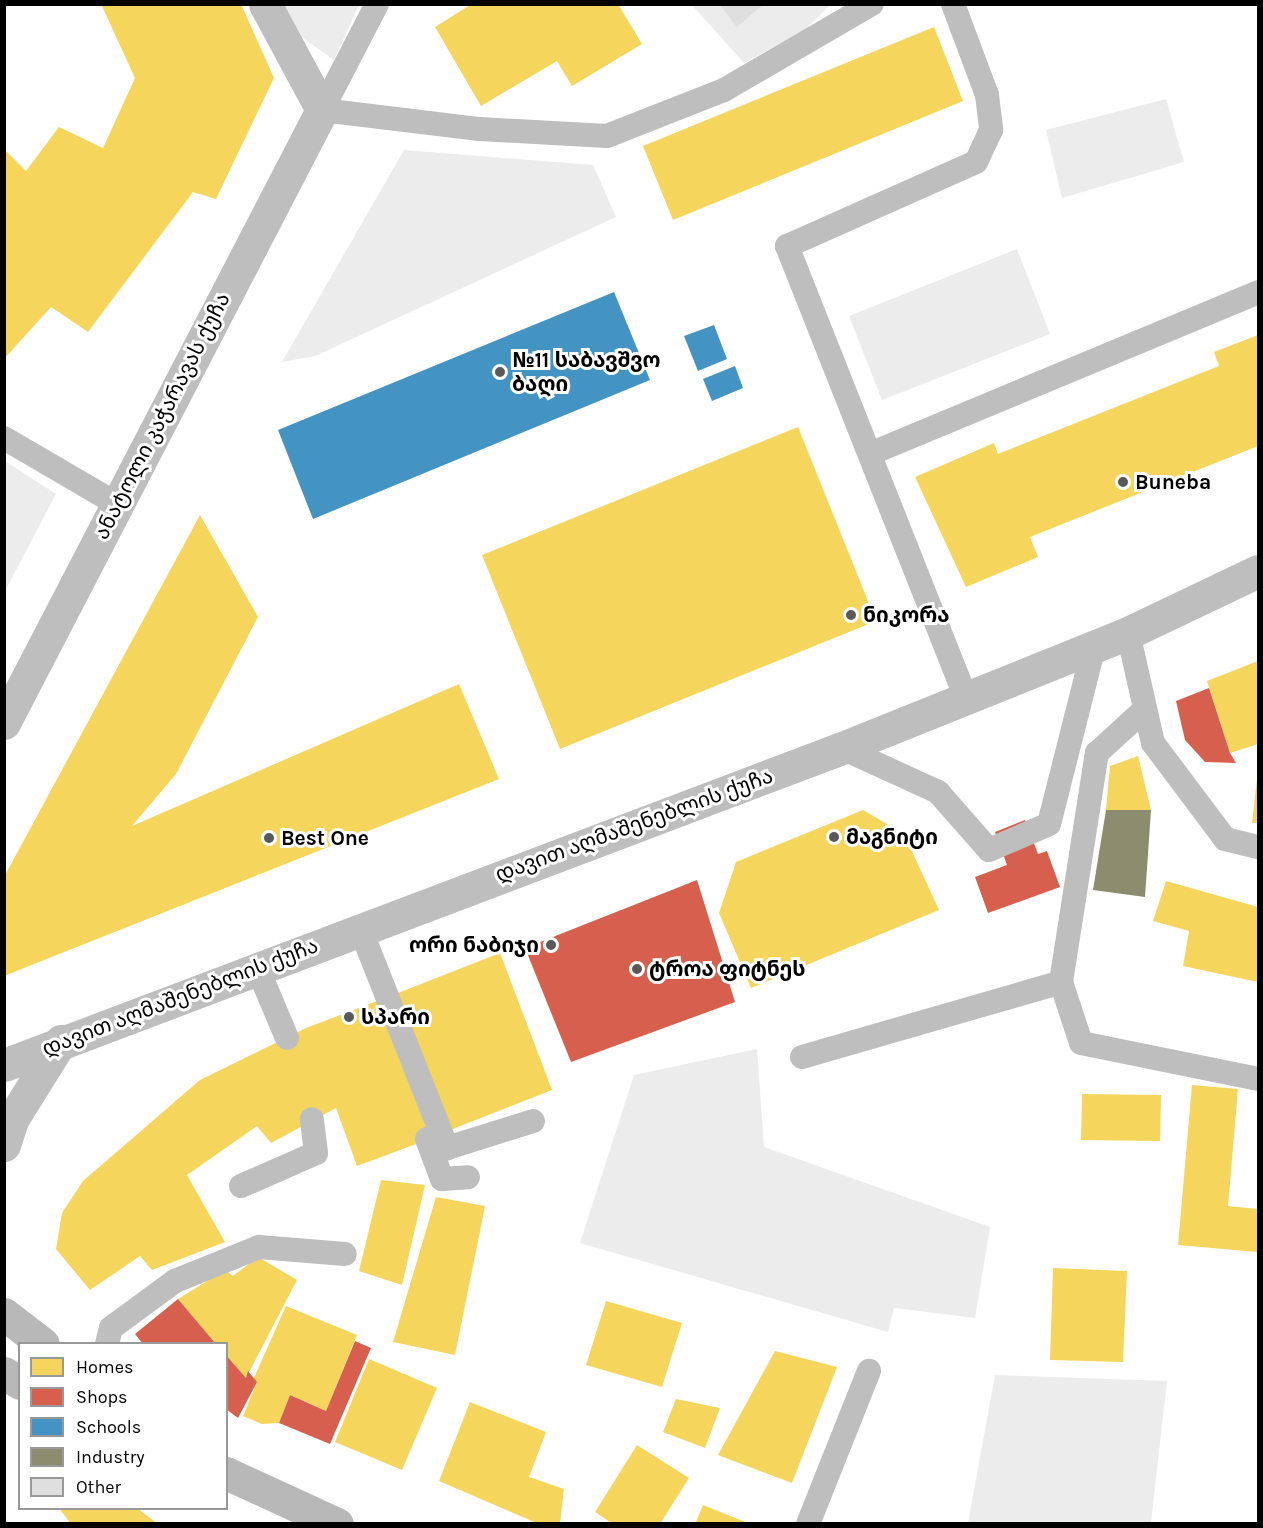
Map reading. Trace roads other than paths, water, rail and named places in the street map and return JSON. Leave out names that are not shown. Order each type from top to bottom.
[{"type":"main road","points":[[5,1314],[40,1342]]},
{"type":"main road","points":[[4,1373],[18,1382]]},
{"type":"main road","points":[[228,1474],[337,1524]]},
{"type":"street","points":[[266,4],[322,110]]},
{"type":"street","name":"ანატოლი კაჭარავას ქუჩა","points":[[4,723],[322,110]]},
{"type":"street","name":"დავით აღმაშენებლის ქუჩა","points":[[4,1065],[60,1041],[842,748],[965,696],[1128,633],[1258,572]]},
{"type":"street","points":[[4,1145],[13,1118],[60,1041]]},
{"type":"lane","points":[[377,4],[322,110],[480,129],[607,136],[724,90],[872,4]]},
{"type":"lane","points":[[953,4],[987,95],[991,130],[976,162],[787,246],[872,453],[965,696]]},
{"type":"lane","points":[[872,453],[1258,292]]},
{"type":"lane","points":[[4,438],[117,504]]},
{"type":"lane","points":[[1128,633],[1143,711],[1153,743],[1225,839],[1258,847]]},
{"type":"lane","points":[[842,748],[938,792],[989,850],[1049,824],[1094,646]]},
{"type":"lane","points":[[1143,711],[1096,753],[1061,982],[1081,1043],[1258,1079]]},
{"type":"lane","points":[[353,931],[381,999]]},
{"type":"lane","points":[[353,931],[447,1148],[533,1121]]},
{"type":"lane","points":[[257,967],[287,1038]]},
{"type":"lane","points":[[802,1057],[1061,982]]},
{"type":"lane","points":[[241,1186],[316,1153],[312,1119]]},
{"type":"lane","points":[[427,1139],[442,1179],[468,1178]]},
{"type":"lane","points":[[108,1342],[111,1328],[175,1281],[259,1247],[345,1254]]},
{"type":"lane","points":[[808,1524],[869,1371]]},
{"type":"place","name":"№11 საბავშვო ბაღი","points":[[500,372]]},
{"type":"place","name":"Buneba","points":[[1123,482]]},
{"type":"place","name":"ნიკორა","points":[[851,615]]},
{"type":"place","name":"მაგნიტი","points":[[834,837]]},
{"type":"place","name":"Best One","points":[[269,838]]},
{"type":"place","name":"ორი ნაბიჯი","points":[[551,945]]},
{"type":"place","name":"ტროა ფიტნეს","points":[[637,969]]},
{"type":"place","name":"სპარი","points":[[349,1017]]}]
